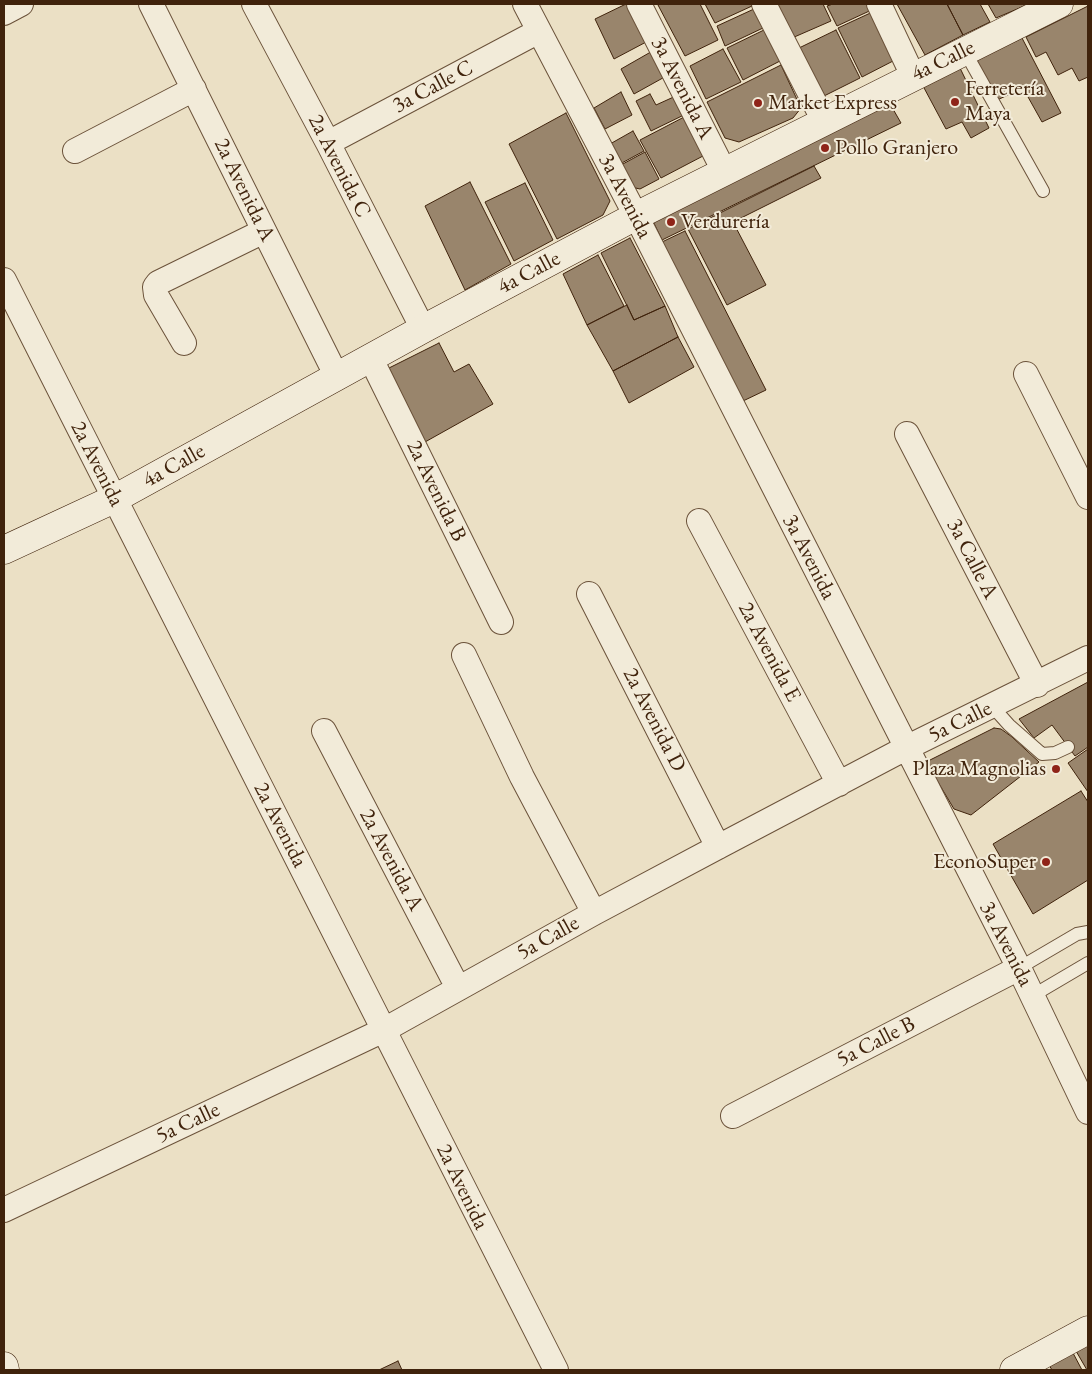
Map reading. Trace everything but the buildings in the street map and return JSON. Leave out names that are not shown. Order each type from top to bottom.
[{"type":"main road","name":"4a Calle","points":[[4,550],[114,499],[636,216],[1058,4]]},
{"type":"main road","points":[[1014,1370],[1088,1330]]},
{"type":"main road","points":[[4,1366],[6,1370]]},
{"type":"street","points":[[4,13],[21,4]]},
{"type":"street","name":"2a Avenida A","points":[[151,4],[337,377]]},
{"type":"street","name":"2a Avenida C","points":[[254,4],[328,143],[423,330]]},
{"type":"street","name":"3a Avenida","points":[[525,4],[636,216],[1032,996],[1080,1074],[1088,1112]]},
{"type":"street","name":"3a Avenida A","points":[[639,4],[724,171]]},
{"type":"street","points":[[764,4],[824,121]]},
{"type":"street","points":[[879,4],[913,76]]},
{"type":"street","name":"3a Calle C","points":[[328,143],[539,32]]},
{"type":"street","points":[[75,151],[194,89]]},
{"type":"street","points":[[184,342],[156,295],[155,286],[264,231]]},
{"type":"street","name":"2a Avenida","points":[[4,280],[502,1267],[556,1370]]},
{"type":"street","name":"2a Avenida B","points":[[371,359],[501,622]]},
{"type":"street","points":[[1026,374],[1088,496]]},
{"type":"street","name":"3a Calle A","points":[[907,434],[1037,685]]},
{"type":"street","name":"2a Avenida E","points":[[699,521],[840,784]]},
{"type":"street","name":"2a Avenida D","points":[[589,594],[718,847]]},
{"type":"street","points":[[464,655],[522,776],[594,913]]},
{"type":"street","name":"5a Calle","points":[[4,1210],[384,1030],[594,913],[718,847],[906,748],[1037,685],[1088,658]]},
{"type":"street","name":"2a Avenida A","points":[[324,731],[458,988]]},
{"type":"street","name":"5a Calle B","points":[[733,1116],[1019,968]]},
{"type":"lane","points":[[964,50],[1043,190]]},
{"type":"lane","points":[[992,706],[1009,725],[1042,754],[1055,753],[1068,747]]},
{"type":"lane","points":[[1019,968],[1077,934],[1088,932]]},
{"type":"lane","points":[[1032,996],[1088,964]]},
{"type":"place","name":"Ferretería Maya","points":[[955,102]]},
{"type":"place","name":"Market Express","points":[[758,103]]},
{"type":"place","name":"Pollo Granjero","points":[[825,148]]},
{"type":"place","name":"Verdurería","points":[[671,222]]},
{"type":"place","name":"Plaza Magnolias","points":[[1056,769]]},
{"type":"place","name":"EconoSuper","points":[[1046,862]]}]
